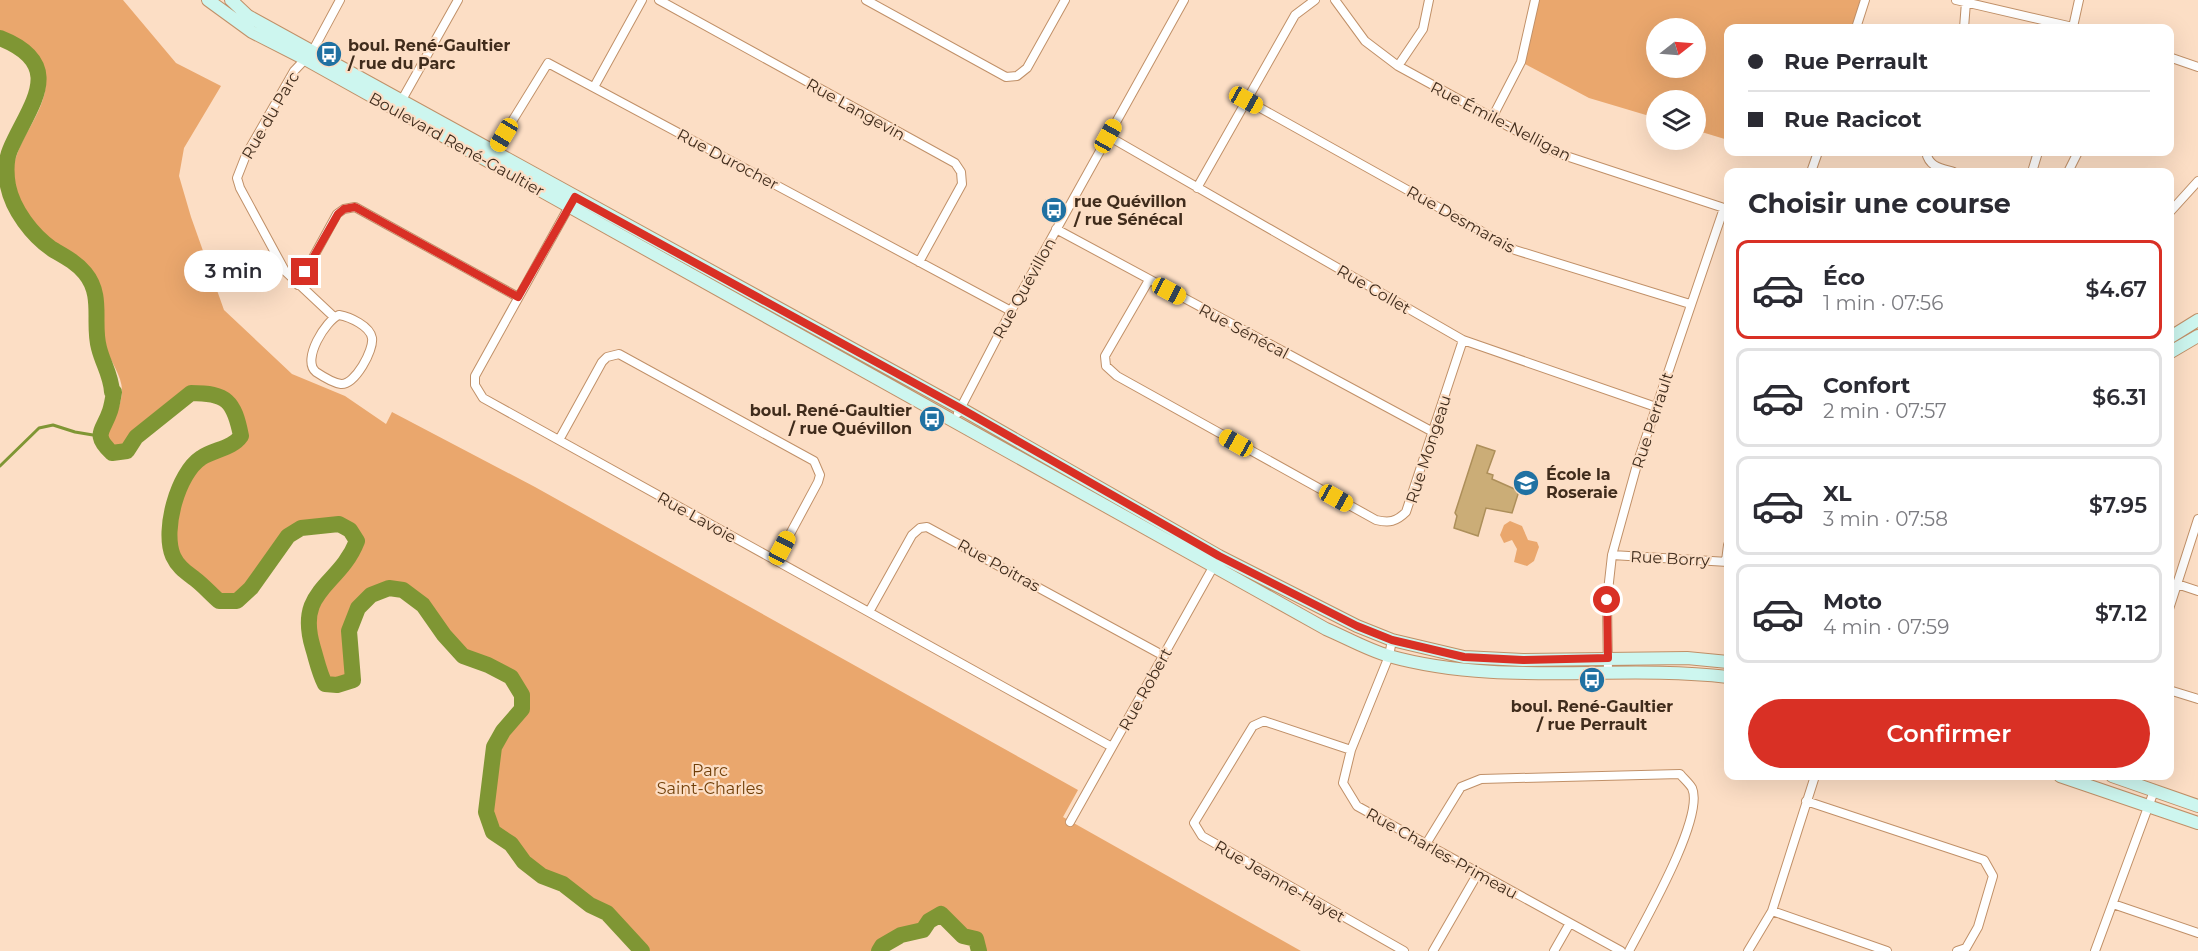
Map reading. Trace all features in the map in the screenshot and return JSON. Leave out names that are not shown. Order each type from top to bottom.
[{"type":"street","name":"Boulevard René-Gaultier","points":[[208,0],[252,32],[308,55]]},
{"type":"street","name":"Boulevard René-Gaultier","points":[[231,0],[248,16],[308,55],[398,106],[488,162],[572,202],[960,408],[1326,628],[1389,656],[1463,670],[1518,674],[1682,673],[1724,677]]},
{"type":"street","name":"Rue du Parc","points":[[334,317],[298,285],[279,263],[237,178],[246,155],[288,80],[308,55],[340,0]]},
{"type":"street","points":[[398,106],[458,0]]},
{"type":"street","points":[[594,87],[642,0]]},
{"type":"street","name":"Rue Langevin","points":[[659,0],[955,163],[962,172],[962,184],[919,262]]},
{"type":"street","points":[[866,0],[1006,76],[1017,76],[1027,68],[1065,0]]},
{"type":"street","name":"Rue Quévillon","points":[[953,421],[1011,310],[1184,0]]},
{"type":"street","points":[[1197,188],[1295,15],[1315,0]]},
{"type":"street","name":"Rue Émile-Nelligan","points":[[1335,0],[1365,41],[1398,66],[1557,153],[1724,207]]},
{"type":"street","points":[[1398,66],[1423,29],[1430,0]]},
{"type":"street","points":[[1492,118],[1521,63],[1535,0]]},
{"type":"street","points":[[1857,24],[1865,0]]},
{"type":"street","points":[[2076,24],[2079,0]]},
{"type":"street","points":[[1964,24],[1961,1],[2058,24]]},
{"type":"street","points":[[2174,59],[2198,67]]},
{"type":"street","name":"Rue Durocher","points":[[488,162],[548,63],[1011,310]]},
{"type":"street","name":"Rue Desmarais","points":[[1246,100],[1515,250],[1690,304]]},
{"type":"street","name":"Boulevard René-Gaultier","points":[[398,106],[494,150],[572,202],[953,421],[1216,561],[1357,626],[1392,640],[1464,657],[1523,660],[1687,658],[1724,662]]},
{"type":"street","name":"Rue Collet","points":[[1108,136],[1463,340],[1656,407]]},
{"type":"street","points":[[1927,156],[1929,162],[1941,168]]},
{"type":"street","points":[[2174,207],[2198,181]]},
{"type":"street","name":"Rue Lavoie","points":[[572,202],[475,376],[475,385],[483,398],[1112,747]]},
{"type":"street","points":[[298,285],[338,214],[344,209],[355,207],[518,297]]},
{"type":"street","name":"Rue Perrault","points":[[1608,673],[1607,600],[1611,555],[1638,461],[1690,304],[1724,213]]},
{"type":"street","name":"Rue Sénécal","points":[[1056,229],[1433,432]]},
{"type":"street","name":"Rue Mongeau","points":[[1149,280],[1105,356],[1106,366],[1117,376],[1376,520],[1389,522],[1399,519],[1406,512],[1463,340]]},
{"type":"street","points":[[334,317],[347,317],[366,328],[372,338],[372,346],[355,377],[344,384],[339,384],[315,371],[310,360],[311,353],[334,317]]},
{"type":"street","points":[[2174,335],[2198,320]]},
{"type":"street","points":[[2174,350],[2198,336]]},
{"type":"street","points":[[559,440],[602,362],[614,354],[624,356],[704,400],[814,461],[818,467],[820,475],[818,482],[776,560]]},
{"type":"street","points":[[2174,593],[2198,519]]},
{"type":"street","name":"Rue Poitras","points":[[869,612],[912,535],[920,528],[927,527],[1164,656]]},
{"type":"street","name":"Rue Borry","points":[[1611,555],[1724,561]]},
{"type":"street","name":"Rue Robert","points":[[1070,822],[1216,561]]},
{"type":"street","points":[[2177,584],[2198,591]]},
{"type":"street","name":"Rue Charles-Primeau","points":[[1392,640],[1389,656],[1351,750],[1343,783],[1357,806],[1621,951]]},
{"type":"street","points":[[2174,692],[2198,699]]},
{"type":"street","name":"Rue Jeanne-Hayet","points":[[1351,750],[1264,721],[1253,726],[1194,824],[1202,836],[1404,951]]},
{"type":"street","points":[[1426,844],[1461,787],[1481,779],[1680,774],[1692,789],[1693,812],[1665,883],[1629,951]]},
{"type":"street","points":[[1748,951],[1772,911],[1814,780]]},
{"type":"street","points":[[2073,780],[2198,823]]},
{"type":"street","points":[[2111,792],[2114,780]]},
{"type":"street","points":[[2125,780],[2198,806]]},
{"type":"street","points":[[2095,951],[2154,791]]},
{"type":"street","points":[[1806,801],[1984,860],[1993,876],[1978,927],[1966,948],[1957,951]]},
{"type":"street","points":[[1433,951],[1478,873]]},
{"type":"street","points":[[2113,904],[2198,933]]},
{"type":"street","points":[[1772,911],[1887,951]]},
{"type":"street","points":[[1554,951],[1570,923]]},
{"type":"green space","name":"Parc Saint-Charles","points":[[0,0],[123,0],[176,63],[221,86],[184,148],[179,176],[224,310],[292,374],[345,396],[386,424],[392,412],[535,487],[1078,790],[1063,817],[1301,951],[979,951],[975,939],[963,936],[941,914],[929,921],[923,930],[901,935],[882,946],[879,951],[642,951],[607,914],[590,905],[563,884],[542,876],[524,862],[511,844],[493,832],[486,812],[494,747],[503,731],[522,709],[522,695],[511,677],[463,656],[444,635],[423,605],[403,590],[389,588],[371,595],[358,608],[349,631],[353,680],[337,685],[325,684],[313,648],[309,628],[310,613],[314,600],[340,569],[357,541],[350,530],[339,524],[301,528],[288,536],[251,588],[237,601],[219,601],[177,563],[170,545],[169,532],[179,489],[192,465],[206,455],[233,444],[241,436],[239,424],[232,407],[221,397],[191,393],[136,437],[127,451],[114,449],[106,441],[105,432],[117,412],[122,390],[120,379],[106,347],[96,284],[80,260],[36,229],[25,213],[15,190],[13,172],[17,155],[40,107],[45,91],[45,75],[30,49],[16,39],[0,33]]},
{"type":"green space","points":[[1535,0],[1865,0],[1857,24],[1724,24],[1724,139],[1706,133],[1706,90],[1646,90],[1646,115],[1589,98],[1521,62]]},
{"type":"green space","points":[[1510,521],[1522,526],[1528,540],[1537,542],[1539,547],[1534,561],[1527,566],[1514,562],[1517,549],[1512,540],[1504,543],[1500,535],[1504,525]]},
{"type":"building","name":"École la Roseraie","points":[[1477,445],[1495,451],[1487,473],[1493,475],[1492,479],[1519,491],[1512,513],[1486,508],[1478,536],[1454,528],[1457,516],[1455,513]]},
{"type":"waterway","points":[[0,38],[21,49],[33,61],[38,74],[38,88],[33,103],[7,159],[8,186],[14,204],[31,229],[45,243],[85,273],[94,291],[97,339],[112,392],[114,392],[110,411],[101,433],[102,441],[112,453],[127,451],[136,437],[191,393],[221,397],[232,407],[235,415],[241,436],[233,444],[201,458],[185,476],[179,489],[174,503],[170,532],[170,545],[177,563],[219,601],[237,601],[251,588],[288,536],[301,528],[339,524],[350,530],[357,541],[340,569],[314,600],[310,613],[309,628],[313,648],[325,684],[337,685],[353,680],[349,631],[358,608],[371,595],[389,588],[403,590],[423,605],[444,635],[463,656],[511,677],[522,695],[522,709],[503,731],[494,747],[486,812],[493,832],[511,844],[524,862],[542,876],[563,884],[590,905],[607,913],[642,951]]},
{"type":"waterway","points":[[0,466],[39,428],[53,425],[99,436]]},
{"type":"waterway","points":[[879,951],[882,946],[901,935],[923,930],[929,921],[941,914],[963,936],[976,939],[979,951]]},
{"type":"place","name":"boul. René-Gaultier / rue du Parc","points":[[329,54]]},
{"type":"place","name":"rue Quévillon / rue Sénécal","points":[[1054,210]]},
{"type":"place","name":"boul. René-Gaultier / rue Quévillon","points":[[932,419]]},
{"type":"place","name":"École la Roseraie","points":[[1526,483]]},
{"type":"place","name":"boul. René-Gaultier / rue Perrault","points":[[1592,680]]},
{"type":"route","points":[[305,272],[338,214],[344,209],[355,207],[518,297],[575,197],[960,408],[1219,556],[1357,626],[1392,640],[1464,657],[1523,660],[1608,658],[1607,600]]}]
